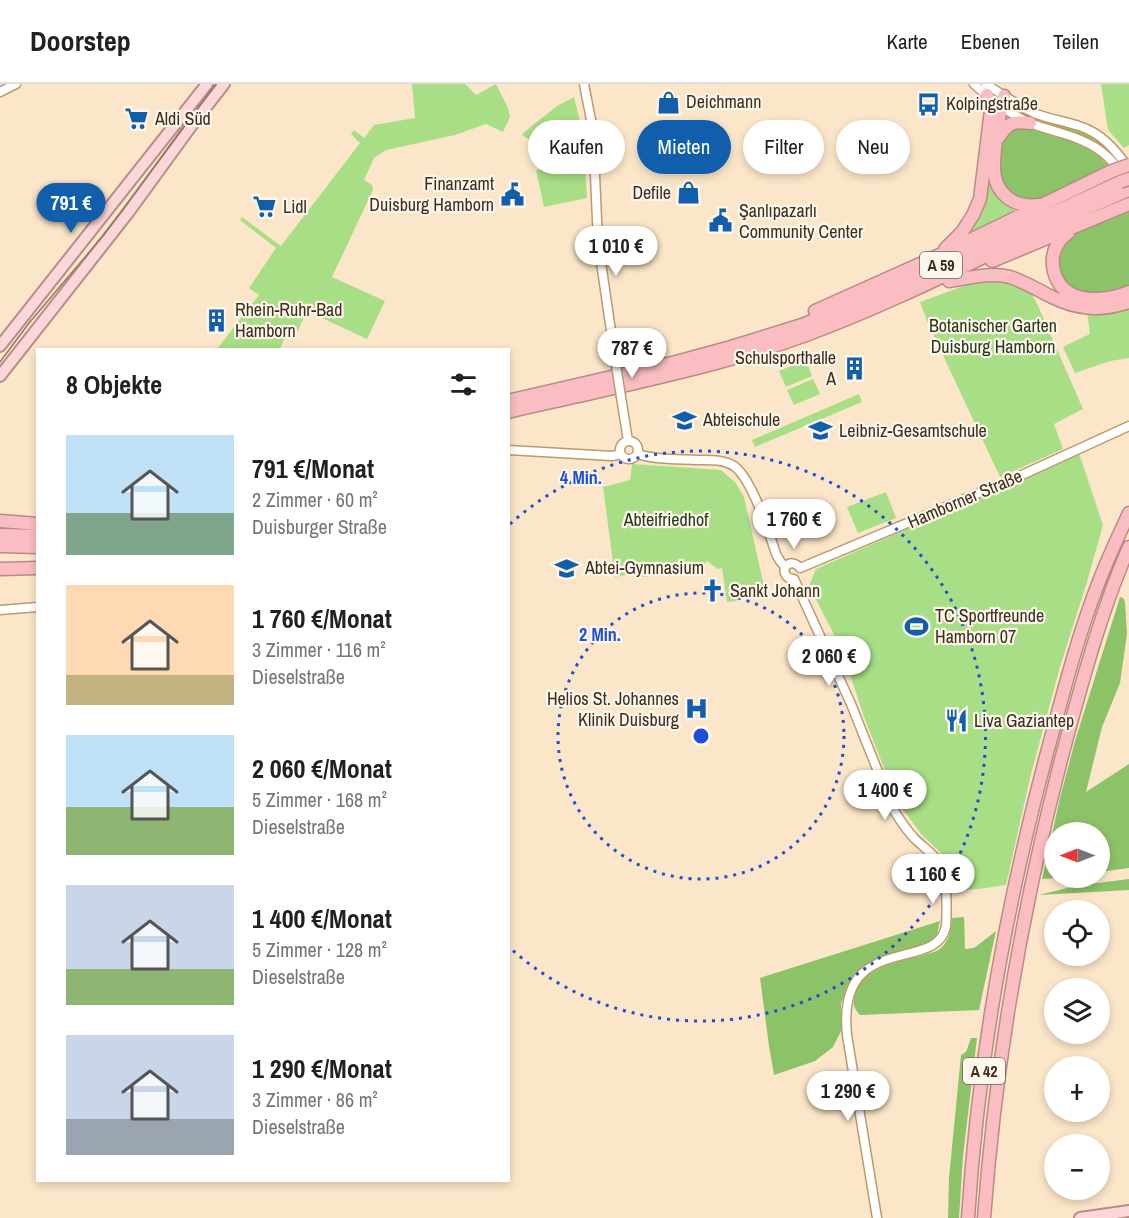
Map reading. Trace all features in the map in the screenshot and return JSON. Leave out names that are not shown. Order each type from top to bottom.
[{"type":"highway","points":[[986,90],[998,103],[994,169],[999,189],[1017,204],[1029,206],[1045,204]]},
{"type":"highway","points":[[929,260],[950,245],[973,215],[980,198],[998,103]]},
{"type":"highway","points":[[996,141],[1009,124],[1030,123]]},
{"type":"highway","points":[[757,339],[786,322],[929,260],[1112,171],[1129,166]]},
{"type":"highway","points":[[1127,188],[1059,241],[1053,262],[1059,283],[1073,295],[1101,299],[1129,292]]},
{"type":"highway","name":"A 59","points":[[510,412],[723,361],[804,336],[906,293],[1127,188]]},
{"type":"highway","name":"A 59","points":[[510,401],[676,362],[802,325],[1127,188]]},
{"type":"highway","points":[[849,318],[877,312],[1079,224]]},
{"type":"highway","points":[[949,281],[995,275],[1024,283],[1078,307],[1101,309],[1129,302]]},
{"type":"highway","name":"A 42","points":[[968,1218],[980,1094],[991,1016],[1025,841],[1070,669],[1097,585],[1129,513]]},
{"type":"highway","points":[[0,521],[36,524]]},
{"type":"highway","points":[[0,535],[36,536]]},
{"type":"highway","points":[[0,546],[36,547]]},
{"type":"highway","name":"A 42","points":[[984,1218],[996,1095],[1007,1016],[1041,840],[1086,668],[1129,547]]},
{"type":"highway","points":[[0,569],[36,568]]},
{"type":"main road","points":[[0,346],[207,84]]},
{"type":"main road","points":[[0,376],[128,213],[224,84]]},
{"type":"main road","points":[[1080,1218],[1129,1210]]},
{"type":"street","points":[[0,92],[16,84]]},
{"type":"street","points":[[584,84],[593,130],[598,242],[628,441]]},
{"type":"street","points":[[974,84],[986,90],[1012,113],[1030,123],[1074,137],[1103,152],[1115,164],[1127,188]]},
{"type":"street","points":[[998,103],[1081,126],[1108,142],[1129,166]]},
{"type":"street","name":"Hamborner Straße","points":[[800,568],[1024,474],[1129,426]]},
{"type":"street","points":[[628,441],[633,442],[638,450],[632,459],[620,453],[621,445],[628,441]]},
{"type":"street","points":[[510,450],[612,456],[620,453]]},
{"type":"street","points":[[637,454],[655,458],[716,460],[733,466],[743,475],[756,501],[776,554],[785,567]]},
{"type":"street","points":[[793,563],[800,568],[800,574],[794,579],[784,573],[788,564],[793,563]]},
{"type":"street","points":[[794,579],[851,704],[894,809],[902,825],[938,861],[945,889],[946,931],[938,943],[929,948],[889,958],[866,970],[856,980],[848,1000],[845,1022],[877,1218]]},
{"type":"street","points":[[0,610],[36,608]]},
{"type":"green space","points":[[412,84],[465,84],[476,95],[496,84],[510,117],[503,132],[486,124],[455,135],[386,150],[374,158],[364,180],[372,185],[373,190],[332,277],[385,301],[367,339],[307,311],[296,335],[288,331],[280,348],[218,348],[259,295],[249,288],[276,248],[240,220],[242,217],[281,246],[360,143],[351,134],[354,130],[364,138],[374,125],[415,118]]},
{"type":"green space","points":[[1101,84],[1129,84],[1129,145],[1124,148],[1108,130]]},
{"type":"green space","points":[[574,97],[580,120],[539,120],[557,106]]},
{"type":"green space","points":[[1010,108],[1044,122],[1081,130],[1097,138],[1121,162],[1119,163],[1095,141],[1031,121]]},
{"type":"green space","points":[[1010,127],[1041,131],[1074,141],[1092,151],[1110,167],[1043,199],[1017,201],[998,181],[1002,140]]},
{"type":"green space","points":[[528,129],[528,139],[522,135]]},
{"type":"green space","points":[[990,160],[1024,209],[961,242]]},
{"type":"green space","points":[[537,174],[585,174],[587,198],[544,207]]},
{"type":"green space","points":[[1129,208],[1129,289],[1101,295],[1074,291],[1056,272],[1061,243],[1071,233]]},
{"type":"green space","name":"Botanischer Garten Duisburg Hamborn","points":[[980,280],[1015,285],[1032,295],[1083,409],[1054,424],[1063,449],[1000,477],[920,302]]},
{"type":"green space","points":[[1129,306],[1129,358],[1110,361],[1075,373],[1063,347],[1090,334],[1087,312]]},
{"type":"green space","points":[[806,360],[812,376],[786,387],[779,371]]},
{"type":"green space","points":[[813,379],[820,394],[794,405],[787,390]]},
{"type":"green space","points":[[859,394],[862,402],[755,447],[752,440]]},
{"type":"green space","points":[[1079,453],[1103,525],[1060,667],[1030,778],[1006,885],[951,891],[947,859],[921,834],[897,801],[864,717],[842,650],[809,586],[816,569]]},
{"type":"green space","name":"Abteifriedhof","points":[[632,464],[721,470],[735,482],[744,497],[764,586],[736,601],[727,602],[722,568],[718,569],[707,561],[698,572],[642,577],[631,574],[615,577],[603,487],[630,480]]},
{"type":"green space","points":[[886,492],[896,518],[858,533],[847,507]]},
{"type":"green space","points":[[1120,597],[1125,602],[1127,634],[1120,683],[1102,727],[1086,792],[1129,764],[1129,868],[1110,871],[1110,822],[1055,822],[1075,741]]},
{"type":"green space","points":[[1129,879],[1129,890],[1039,895],[1067,888],[1110,888],[1110,881]]},
{"type":"green space","points":[[964,917],[965,949],[974,948],[996,931],[979,1010],[860,1015],[858,1013],[854,1006],[854,998],[859,985],[866,978],[874,971],[893,963],[939,949],[948,938],[952,918]]},
{"type":"green space","points":[[940,921],[937,935],[927,943],[875,959],[855,973],[841,1003],[841,1031],[833,1047],[815,1061],[774,1075],[760,978]]},
{"type":"green space","points":[[971,1038],[977,1038],[963,1156],[959,1218],[948,1218],[949,1178],[961,1055],[966,1052]]},
{"type":"tram line","points":[[0,362],[29,323],[103,236],[216,84]]},
{"type":"place","name":"Deichmann","points":[[668,102]]},
{"type":"place","name":"Kolpingstraße","points":[[928,104]]},
{"type":"place","name":"Aldi Süd","points":[[137,119]]},
{"type":"place","name":"Defile","points":[[689,193]]},
{"type":"place","name":"Finanzamt Duisburg Hamborn","points":[[512,194]]},
{"type":"place","name":"Lidl","points":[[265,207]]},
{"type":"place","name":"Şanlıpazarlı Community Center","points":[[721,221]]},
{"type":"place","name":"Rhein-Ruhr-Bad Hamborn","points":[[217,320]]},
{"type":"place","name":"Schulsporthalle A","points":[[854,368]]},
{"type":"place","name":"Abteischule","points":[[685,420]]},
{"type":"place","name":"Leibniz-Gesamtschule","points":[[821,431]]},
{"type":"place","name":"Abtei-Gymnasium","points":[[567,568]]},
{"type":"place","name":"Sankt Johann","points":[[712,591]]},
{"type":"place","name":"TC Sportfreunde Hamborn 07","points":[[917,626]]},
{"type":"place","name":"Helios St. Johannes Klinik Duisburg","points":[[697,709]]},
{"type":"place","name":"Liva Gaziantep","points":[[956,721]]}]
